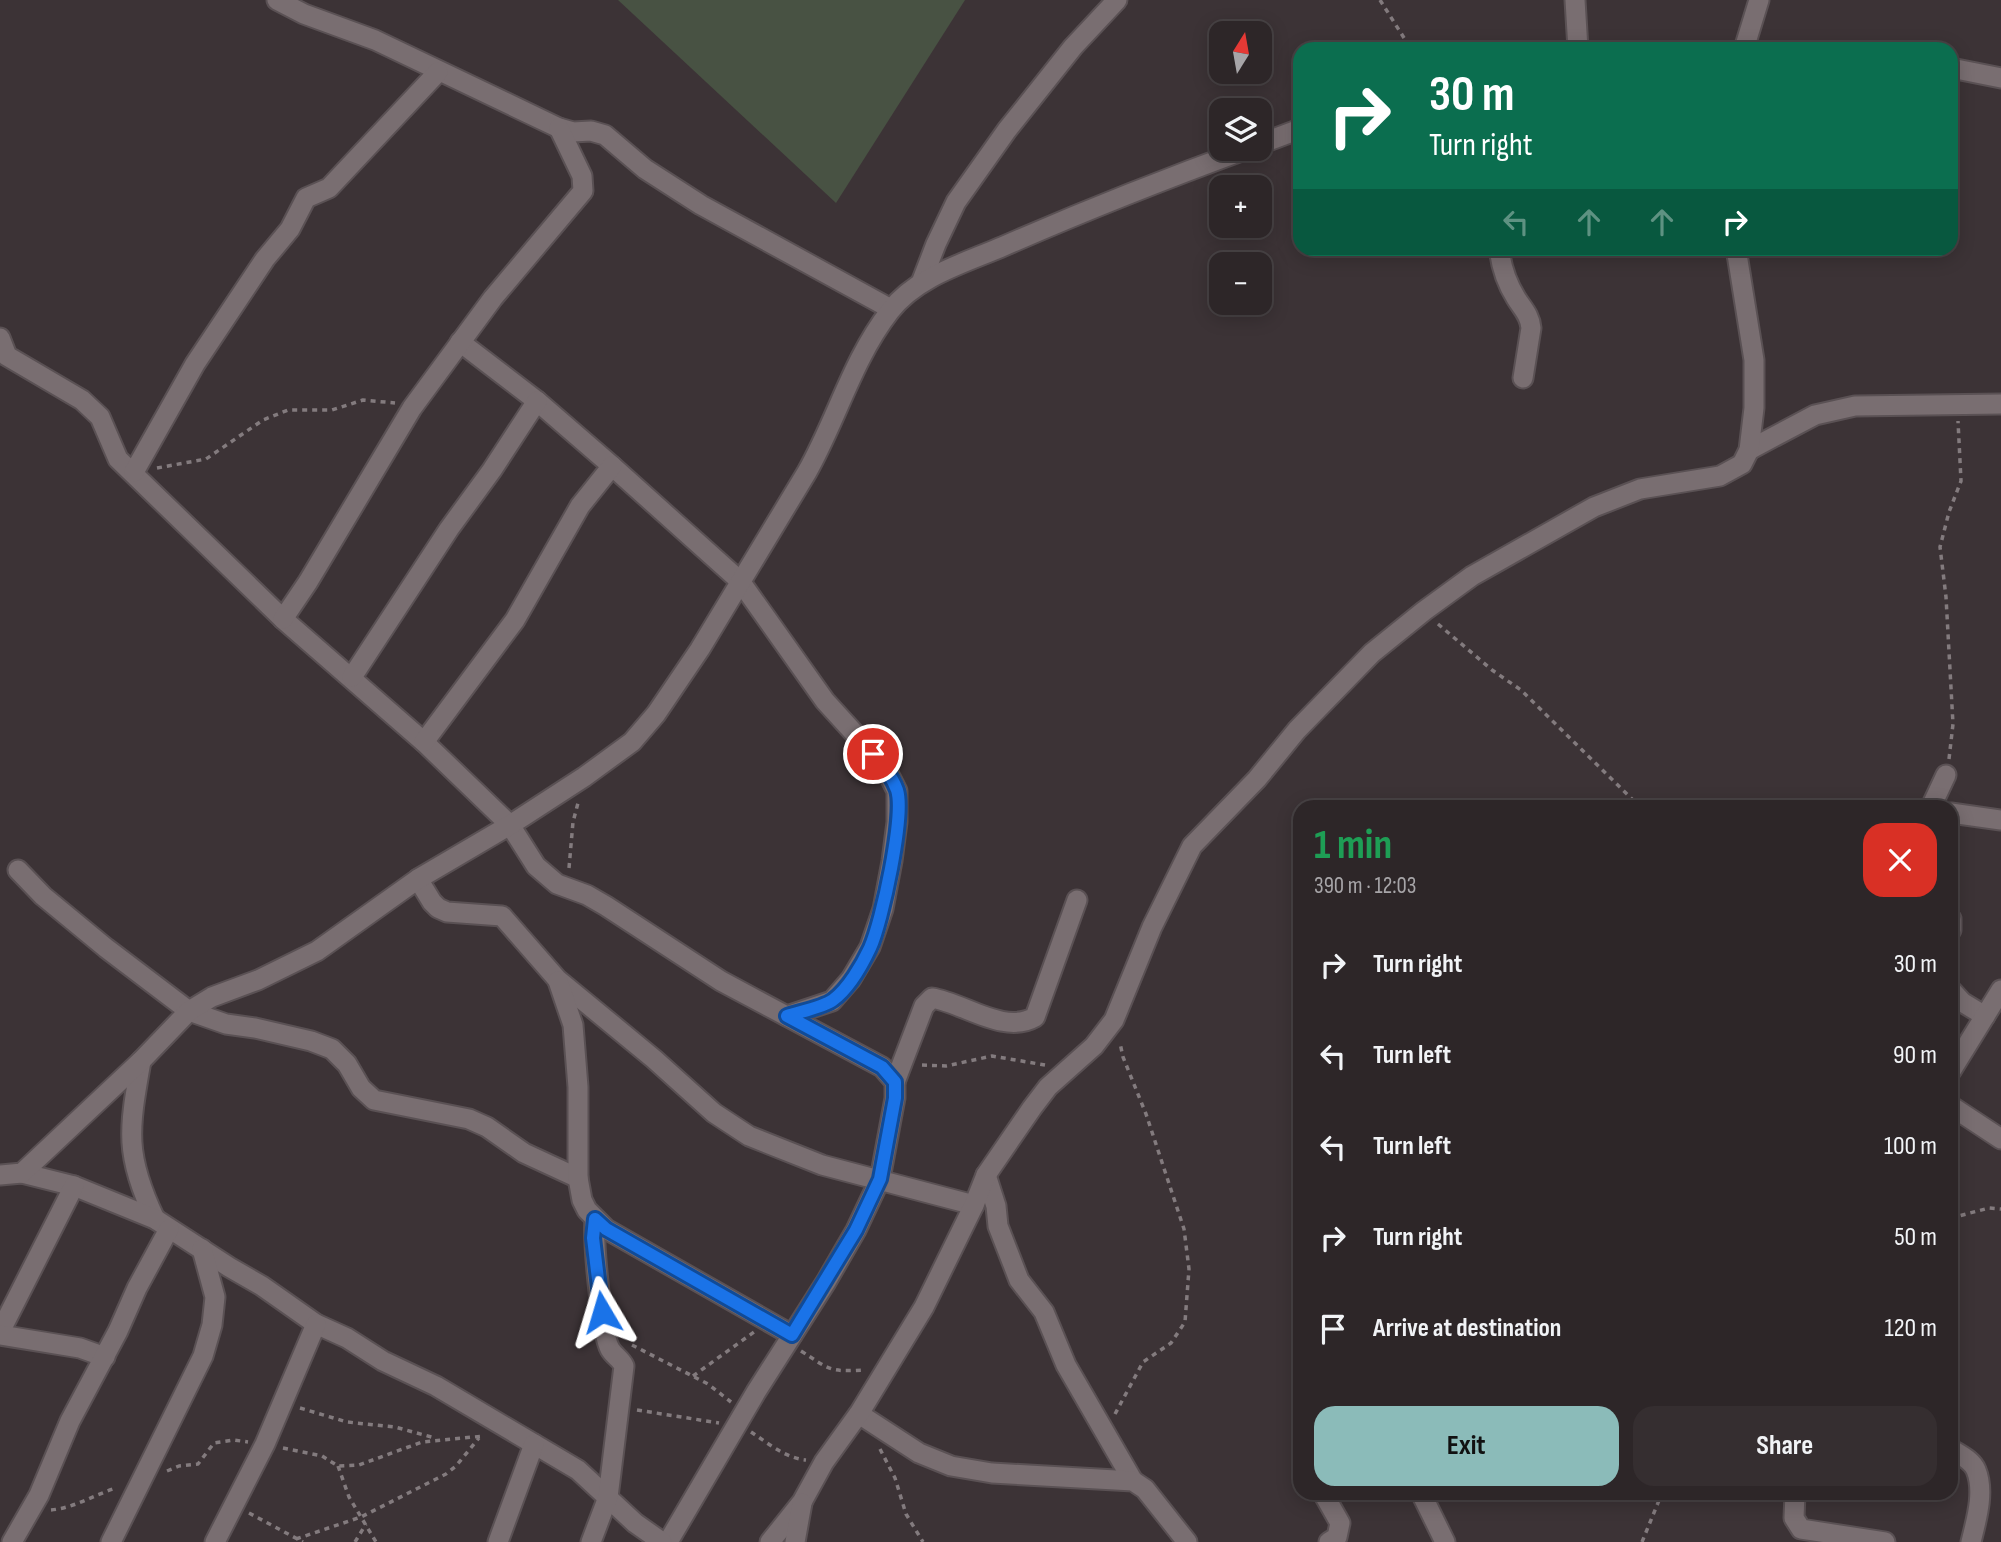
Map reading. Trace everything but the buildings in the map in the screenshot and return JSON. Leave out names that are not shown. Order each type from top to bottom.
[{"type":"street","points":[[277,0],[304,14],[375,40],[559,128],[605,135],[645,169],[701,205],[891,309]]},
{"type":"street","points":[[921,282],[956,202],[1007,130],[1065,57],[1094,22],[1117,0]]},
{"type":"street","points":[[1575,0],[1578,42]]},
{"type":"street","points":[[1746,42],[1759,0]]},
{"type":"street","points":[[1958,69],[2001,78]]},
{"type":"street","points":[[134,472],[195,364],[265,258],[290,229],[306,198],[329,188],[438,72]]},
{"type":"street","points":[[283,619],[412,408],[493,298],[583,191],[582,176],[559,128]]},
{"type":"street","points":[[1272,140],[1293,132]]},
{"type":"street","points":[[22,1173],[141,1061],[189,1011],[212,997],[258,980],[317,951],[418,879],[510,825],[584,777],[632,741],[656,714],[700,649],[823,443],[853,370],[869,341],[891,309],[921,282],[1057,223],[1216,161]]},
{"type":"street","points":[[1500,256],[1507,282],[1531,320],[1523,378]]},
{"type":"street","points":[[771,1542],[802,1502],[824,1462],[861,1415],[924,1307],[986,1175],[1048,1087],[1094,1046],[1114,1020],[1152,928],[1192,846],[1257,779],[1297,730],[1372,653],[1472,576],[1594,507],[1640,489],[1720,476],[1742,464],[1749,450],[1754,408],[1754,360],[1737,256]]},
{"type":"street","points":[[0,338],[8,356],[82,400],[100,417],[118,459],[283,619],[424,742],[510,825],[536,866],[557,884],[606,906],[721,981],[882,1067],[895,1082]]},
{"type":"street","points":[[460,342],[537,401],[740,581],[825,701],[885,768],[897,791],[897,822],[892,861],[883,909],[870,947],[851,979],[832,1001],[787,1016]]},
{"type":"street","points":[[352,677],[537,401]]},
{"type":"street","points":[[1749,450],[1815,415],[1855,406],[2001,404]]},
{"type":"street","points":[[424,742],[515,620],[580,506],[612,466]]},
{"type":"street","points":[[1934,800],[1946,775]]},
{"type":"street","points":[[1958,814],[2001,820]]},
{"type":"street","points":[[18,870],[43,896],[106,948],[189,1011],[226,1024],[311,1041],[332,1049],[347,1064],[361,1088],[374,1100],[469,1119],[487,1127],[524,1153],[578,1178]]},
{"type":"street","points":[[418,879],[438,908],[447,912],[502,916],[557,979],[654,1059],[714,1113],[749,1136],[822,1165],[974,1205]]},
{"type":"street","points":[[668,1542],[850,1240],[880,1179],[895,1098],[895,1082],[924,1006],[932,998],[945,1000],[989,1018],[1014,1023],[1027,1022],[1035,1017],[1077,900]]},
{"type":"street","points":[[557,979],[573,1025],[578,1087],[578,1178],[582,1200],[606,1229],[769,1322],[790,1339]]},
{"type":"street","points":[[1958,1052],[2001,990]]},
{"type":"street","points":[[1958,998],[1984,1016]]},
{"type":"street","points":[[141,1061],[132,1111],[132,1160],[142,1190],[162,1224]]},
{"type":"street","points":[[1958,1111],[2001,1139]]},
{"type":"street","points":[[0,1175],[22,1173],[74,1186],[162,1224],[262,1286],[316,1324],[348,1338],[383,1361],[436,1386],[578,1470],[635,1523],[662,1542]]},
{"type":"street","points":[[986,1175],[996,1206],[998,1226],[1019,1280],[1044,1312],[1066,1365],[1133,1481]]},
{"type":"street","points":[[74,1186],[0,1334],[80,1348],[105,1357]]},
{"type":"street","points":[[592,1542],[608,1497],[624,1366],[611,1350],[606,1333],[593,1238],[595,1219]]},
{"type":"street","points":[[12,1542],[33,1506],[70,1421],[105,1357],[137,1288],[162,1224]]},
{"type":"street","points":[[111,1542],[203,1356],[212,1325],[215,1297],[202,1249]]},
{"type":"street","points":[[215,1542],[265,1444],[316,1324]]},
{"type":"street","points":[[861,1415],[919,1453],[951,1466],[992,1473],[1133,1481],[1146,1489],[1187,1542]]},
{"type":"street","points":[[498,1542],[534,1444]]},
{"type":"street","points":[[1958,1453],[1976,1470],[1979,1487],[1978,1513],[1971,1542]]},
{"type":"street","points":[[1327,1500],[1340,1523],[1337,1537],[1329,1542]]},
{"type":"street","points":[[1425,1500],[1445,1542]]},
{"type":"street","points":[[1795,1500],[1794,1518],[1801,1529],[1819,1538],[1885,1542]]},
{"type":"street","points":[[795,1542],[802,1502]]},
{"type":"path","points":[[1380,0],[1407,42]]},
{"type":"path","points":[[134,472],[206,458],[263,420],[288,410],[332,410],[363,401],[390,401],[412,408]]},
{"type":"path","points":[[1946,775],[1953,724],[1946,597],[1940,547],[1961,481],[1958,403]]},
{"type":"path","points":[[1424,611],[1492,670],[1521,690],[1633,800]]},
{"type":"path","points":[[568,888],[573,822],[584,777]]},
{"type":"path","points":[[1107,1432],[1143,1362],[1171,1343],[1185,1322],[1189,1269],[1184,1229],[1146,1114],[1123,1057],[1114,1020]]},
{"type":"path","points":[[903,1060],[919,1065],[946,1066],[992,1056],[1045,1065],[1072,1065]]},
{"type":"path","points":[[1958,1216],[1989,1208],[2001,1209]]},
{"type":"path","points":[[693,1376],[769,1322]]},
{"type":"path","points":[[606,1333],[708,1384],[739,1421],[789,1457],[824,1462]]},
{"type":"path","points":[[790,1339],[838,1372],[887,1368]]},
{"type":"path","points":[[283,1403],[347,1422],[395,1427],[437,1439]]},
{"type":"path","points":[[617,1408],[739,1421]]},
{"type":"path","points":[[861,1415],[895,1478],[906,1514],[922,1542]]},
{"type":"path","points":[[33,1506],[48,1510],[66,1509],[96,1494],[179,1466],[198,1464],[214,1443],[234,1440],[265,1444],[322,1456],[338,1466],[377,1461],[422,1442],[480,1437],[510,1429]]},
{"type":"path","points":[[296,1539],[361,1517],[446,1474],[480,1437]]},
{"type":"path","points":[[338,1466],[349,1497],[376,1542]]},
{"type":"path","points":[[1642,1542],[1659,1500]]},
{"type":"path","points":[[236,1505],[303,1542]]},
{"type":"path","points":[[355,1542],[366,1524]]},
{"type":"green space","points":[[618,0],[965,0],[836,203]]},
{"type":"route","points":[[602,1312],[593,1238],[595,1219],[606,1229],[792,1335],[856,1230],[880,1179],[895,1098],[895,1082],[882,1067],[787,1016],[832,1001],[851,979],[870,947],[883,909],[897,822],[897,791],[885,768],[873,754]]}]
